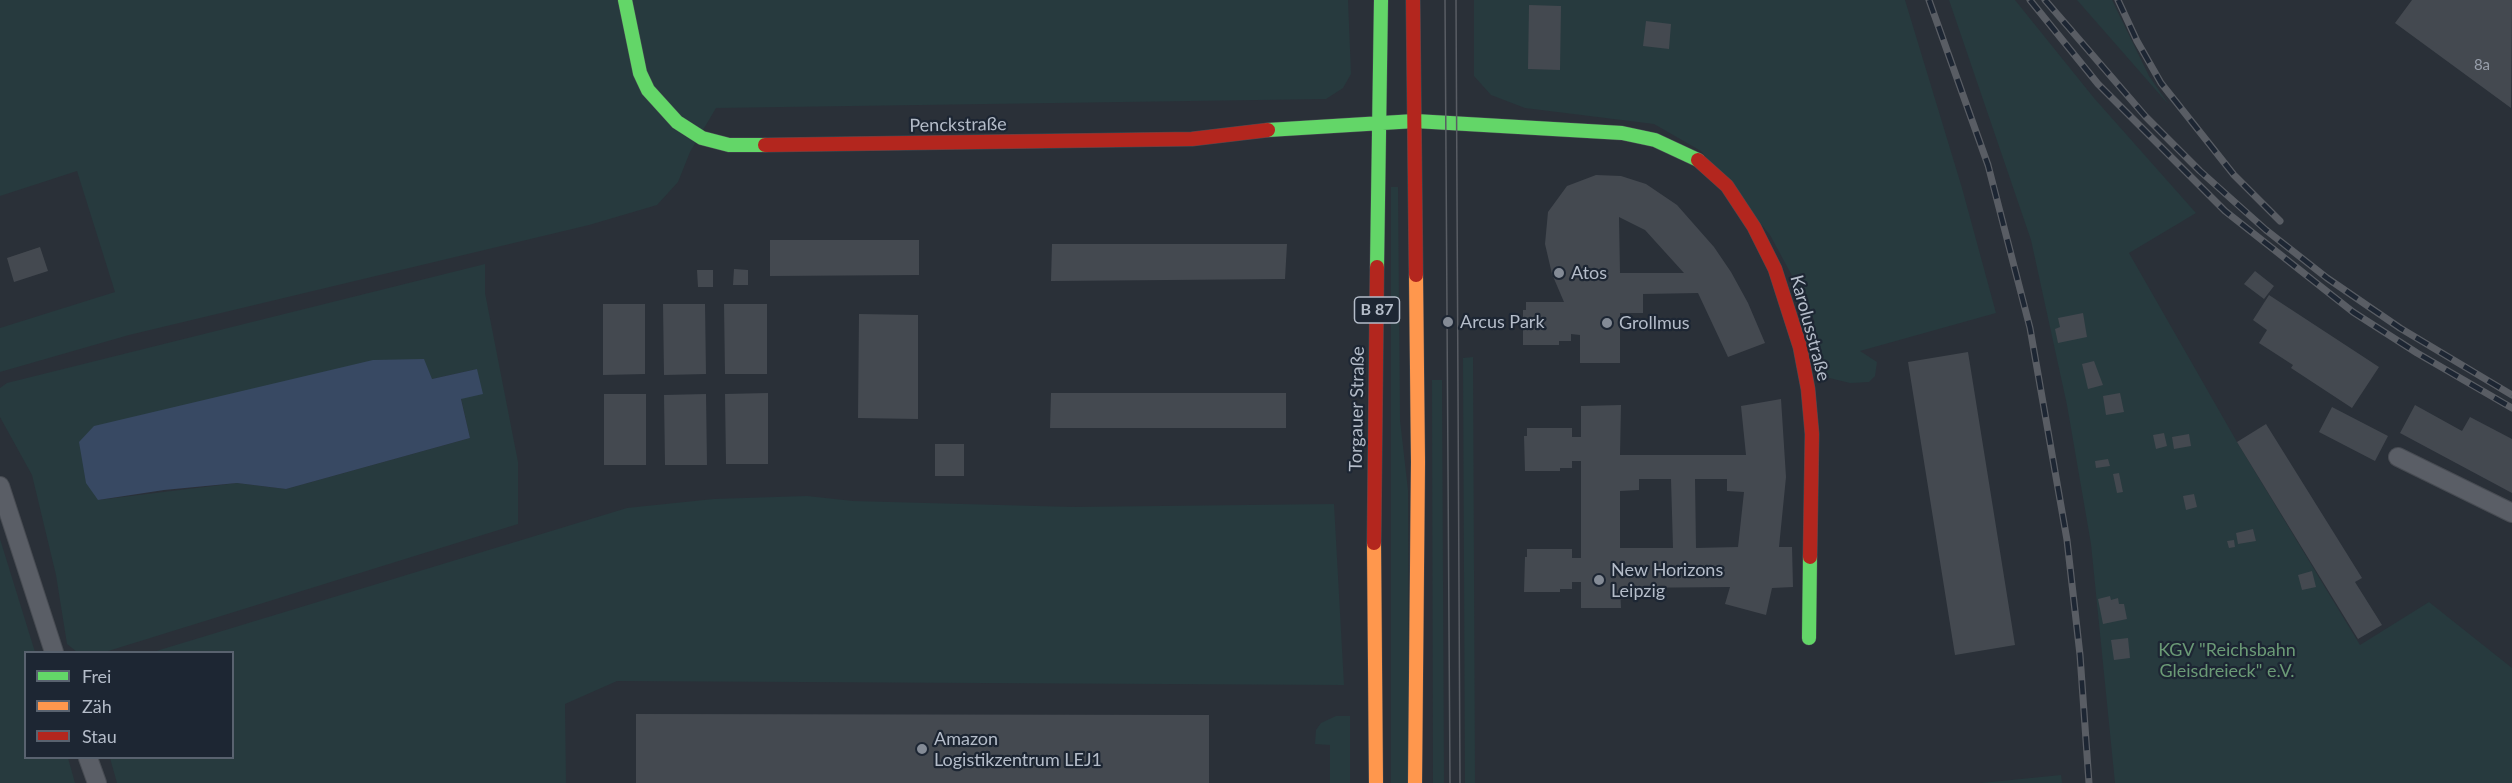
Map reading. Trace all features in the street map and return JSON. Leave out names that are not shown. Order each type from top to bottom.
[{"type":"street","name":"Penckstraße","points":[[625,0],[640,73],[648,90],[677,122],[702,138],[729,145],[1171,140],[1304,126],[1381,122]]},
{"type":"street","name":"Torgauer Straße","points":[[1376,783],[1374,492],[1381,0]]},
{"type":"street","name":"B 87","points":[[1413,0],[1418,462],[1415,783]]},
{"type":"street","name":"Karolusstraße","points":[[1381,122],[1415,121],[1622,132],[1655,140],[1697,159],[1727,186],[1754,227],[1775,269],[1790,311],[1808,389],[1812,434],[1809,638]]},
{"type":"street","points":[[2398,457],[2512,513]]},
{"type":"street","points":[[0,486],[54,651]]},
{"type":"street","points":[[88,759],[97,783]]},
{"type":"green space","points":[[0,0],[1348,0],[1351,74],[1343,88],[1326,99],[716,108],[690,152],[678,182],[657,205],[589,225],[129,335],[0,372],[0,328],[115,292],[77,171],[0,196]]},
{"type":"green space","points":[[1474,0],[1905,0],[1962,188],[1996,313],[1860,351],[1877,362],[1875,376],[1869,382],[1850,383],[1817,375],[1806,323],[1815,323],[1810,309],[1770,235],[1701,151],[1654,124],[1525,108],[1491,95],[1474,76]]},
{"type":"green space","name":"KGV \"Reichsbahn Gleisdreieck\" e.V.","points":[[1949,0],[2015,0],[2094,98],[2196,213],[2129,253],[2237,442],[2360,645],[2429,602],[2512,668],[2512,783],[2115,783],[2091,544],[2067,405],[2031,240]]},
{"type":"green space","points":[[2077,0],[2112,0],[2149,76],[2169,105]]},
{"type":"green space","points":[[1391,187],[1398,187],[1400,420],[1408,490],[1409,783],[1391,783]]},
{"type":"green space","points":[[485,264],[485,293],[518,462],[518,524],[108,651],[76,651],[67,644],[56,575],[32,475],[0,417],[0,388],[7,383]],"holes":[[[477,369],[461,398],[470,438],[286,489],[237,483],[98,500],[432,379]]]},
{"type":"green space","points":[[1473,357],[1475,783],[1465,783],[1463,358]]},
{"type":"green space","points":[[1432,380],[1442,380],[1444,783],[1433,783]]},
{"type":"green space","points":[[807,496],[853,501],[1073,507],[1334,504],[1344,685],[617,681],[565,704],[566,783],[117,783],[110,759],[234,759],[234,651],[156,651],[627,508],[714,499]]},
{"type":"green space","points":[[0,539],[35,651],[24,651],[24,759],[68,759],[75,783],[0,783]]},
{"type":"green space","points":[[1336,716],[1350,716],[1350,783],[1330,783],[1330,745],[1315,744],[1316,730],[1321,723]]},
{"type":"green space","points":[[2061,775],[2062,783],[1981,783]]},
{"type":"water","points":[[424,359],[432,379],[477,369],[483,394],[461,399],[470,438],[286,489],[237,483],[164,490],[98,500],[86,483],[79,442],[94,426],[373,360]]},
{"type":"building","points":[[2412,0],[2512,0],[2511,108],[2395,23]]},
{"type":"building","points":[[1529,5],[1561,6],[1560,70],[1528,69]]},
{"type":"building","points":[[1646,21],[1671,24],[1669,49],[1643,46]]},
{"type":"building","points":[[1596,175],[1621,176],[1646,184],[1677,205],[1714,247],[1731,272],[1748,303],[1765,343],[1728,357],[1698,293],[1643,294],[1643,313],[1620,313],[1620,363],[1580,363],[1580,335],[1571,334],[1571,341],[1559,341],[1559,345],[1523,345],[1523,310],[1526,310],[1526,302],[1564,302],[1552,274],[1545,244],[1548,212],[1567,186]],"holes":[[[1619,217],[1645,230],[1684,273],[1620,273]]]},
{"type":"building","points":[[770,240],[919,240],[919,275],[770,276]]},
{"type":"building","points":[[1052,244],[1287,244],[1285,279],[1051,281]]},
{"type":"building","points":[[40,247],[48,271],[14,282],[7,258]]},
{"type":"building","points":[[734,269],[748,270],[748,285],[733,285]]},
{"type":"building","points":[[697,270],[713,270],[713,287],[698,287]]},
{"type":"building","points":[[2255,271],[2274,286],[2264,299],[2244,284]]},
{"type":"building","points":[[2269,295],[2379,367],[2352,408],[2291,368],[2293,365],[2259,343],[2267,330],[2253,320]]},
{"type":"building","points":[[603,304],[645,304],[645,374],[603,375]]},
{"type":"building","points":[[663,304],[705,304],[706,374],[664,375]]},
{"type":"building","points":[[724,304],[767,304],[767,374],[725,374]]},
{"type":"building","points":[[2083,313],[2087,337],[2058,343],[2055,329],[2060,327],[2058,318]]},
{"type":"building","points":[[859,314],[918,315],[918,419],[858,418]]},
{"type":"building","points":[[1968,352],[2015,645],[1955,655],[1908,362]]},
{"type":"building","points":[[2094,361],[2103,385],[2088,389],[2082,364]]},
{"type":"building","points":[[768,393],[768,464],[726,464],[725,394]]},
{"type":"building","points":[[1051,393],[1286,393],[1286,428],[1050,428]]},
{"type":"building","points":[[2120,393],[2124,412],[2106,415],[2103,396]]},
{"type":"building","points":[[604,394],[646,394],[646,465],[604,465]]},
{"type":"building","points":[[706,394],[707,465],[665,465],[664,395]]},
{"type":"building","points":[[1781,399],[1786,477],[1779,547],[1792,547],[1793,587],[1772,588],[1766,615],[1725,604],[1730,587],[1620,588],[1621,608],[1581,608],[1581,582],[1572,582],[1572,589],[1560,589],[1560,592],[1524,592],[1527,549],[1572,549],[1572,558],[1581,558],[1581,461],[1572,461],[1572,468],[1560,468],[1560,471],[1525,471],[1524,436],[1527,436],[1527,428],[1572,428],[1572,437],[1581,437],[1581,406],[1621,405],[1620,455],[1746,455],[1741,406]],"holes":[[[1639,479],[1671,479],[1673,548],[1620,548],[1620,491],[1639,490]],[[1695,479],[1727,479],[1727,491],[1744,492],[1738,547],[1696,548]]]},
{"type":"building","points":[[2415,405],[2462,431],[2470,417],[2512,439],[2512,493],[2400,433]]},
{"type":"building","points":[[2332,407],[2388,436],[2375,461],[2319,432]]},
{"type":"building","points":[[2266,424],[2362,578],[2355,582],[2382,625],[2358,639],[2237,442]]},
{"type":"building","points":[[2164,433],[2167,446],[2156,449],[2153,435]]},
{"type":"building","points":[[2189,434],[2191,446],[2174,449],[2172,437]]},
{"type":"building","points":[[935,444],[964,444],[964,476],[935,476]]},
{"type":"building","points":[[2108,459],[2110,466],[2096,468],[2095,461]]},
{"type":"building","points":[[2119,473],[2123,492],[2117,493],[2113,474]]},
{"type":"building","points":[[2194,494],[2197,507],[2186,510],[2183,496]]},
{"type":"building","points":[[2253,529],[2256,541],[2238,544],[2236,533]]},
{"type":"building","points":[[2234,540],[2235,547],[2229,548],[2227,541]]},
{"type":"building","points":[[2312,571],[2316,587],[2302,590],[2298,575]]},
{"type":"building","points":[[2110,596],[2111,600],[2118,598],[2119,604],[2124,604],[2127,619],[2103,624],[2098,599]]},
{"type":"building","points":[[2128,638],[2130,658],[2114,660],[2111,640]]},
{"type":"building","name":"Amazon Logistikzentrum LEJ1","points":[[636,714],[1209,715],[1209,783],[636,783]]},
{"type":"tram line","points":[[1445,0],[1450,783]]},
{"type":"tram line","points":[[1456,0],[1460,783]]},
{"type":"railway","points":[[1929,0],[1988,165],[2030,328],[2067,540],[2080,655],[2089,783]]},
{"type":"railway","points":[[2030,0],[2098,84],[2225,211],[2353,312],[2417,353],[2512,408]]},
{"type":"railway","points":[[2045,0],[2146,117],[2200,171],[2266,230],[2327,278],[2400,328],[2512,395]]},
{"type":"railway","points":[[2118,0],[2137,41],[2161,83],[2234,175],[2280,221]]},
{"type":"traffic: fast","points":[[625,0],[640,73],[648,90],[677,122],[702,138],[729,145],[765,145]]},
{"type":"traffic: fast","points":[[1377,267],[1381,0]]},
{"type":"traffic: fast","points":[[1268,130],[1415,121],[1622,133],[1655,140],[1698,160]]},
{"type":"traffic: fast","points":[[1809,638],[1810,557]]},
{"type":"traffic: slow","points":[[1415,783],[1418,462],[1416,275]]},
{"type":"traffic: slow","points":[[1374,543],[1376,783]]},
{"type":"traffic: jam","points":[[1413,0],[1416,275]]},
{"type":"traffic: jam","points":[[765,145],[1192,139],[1268,130]]},
{"type":"traffic: jam","points":[[1698,160],[1727,186],[1754,227],[1775,269],[1800,347],[1808,389],[1812,434],[1810,557]]},
{"type":"traffic: jam","points":[[1374,543],[1377,267]]},
{"type":"place","name":"Atos","points":[[1559,273]]},
{"type":"place","name":"Arcus Park","points":[[1448,322]]},
{"type":"place","name":"Grollmus","points":[[1607,323]]},
{"type":"place","name":"New Horizons Leipzig","points":[[1599,580]]},
{"type":"place","name":"Amazon Logistikzentrum LEJ1","points":[[922,749]]}]
